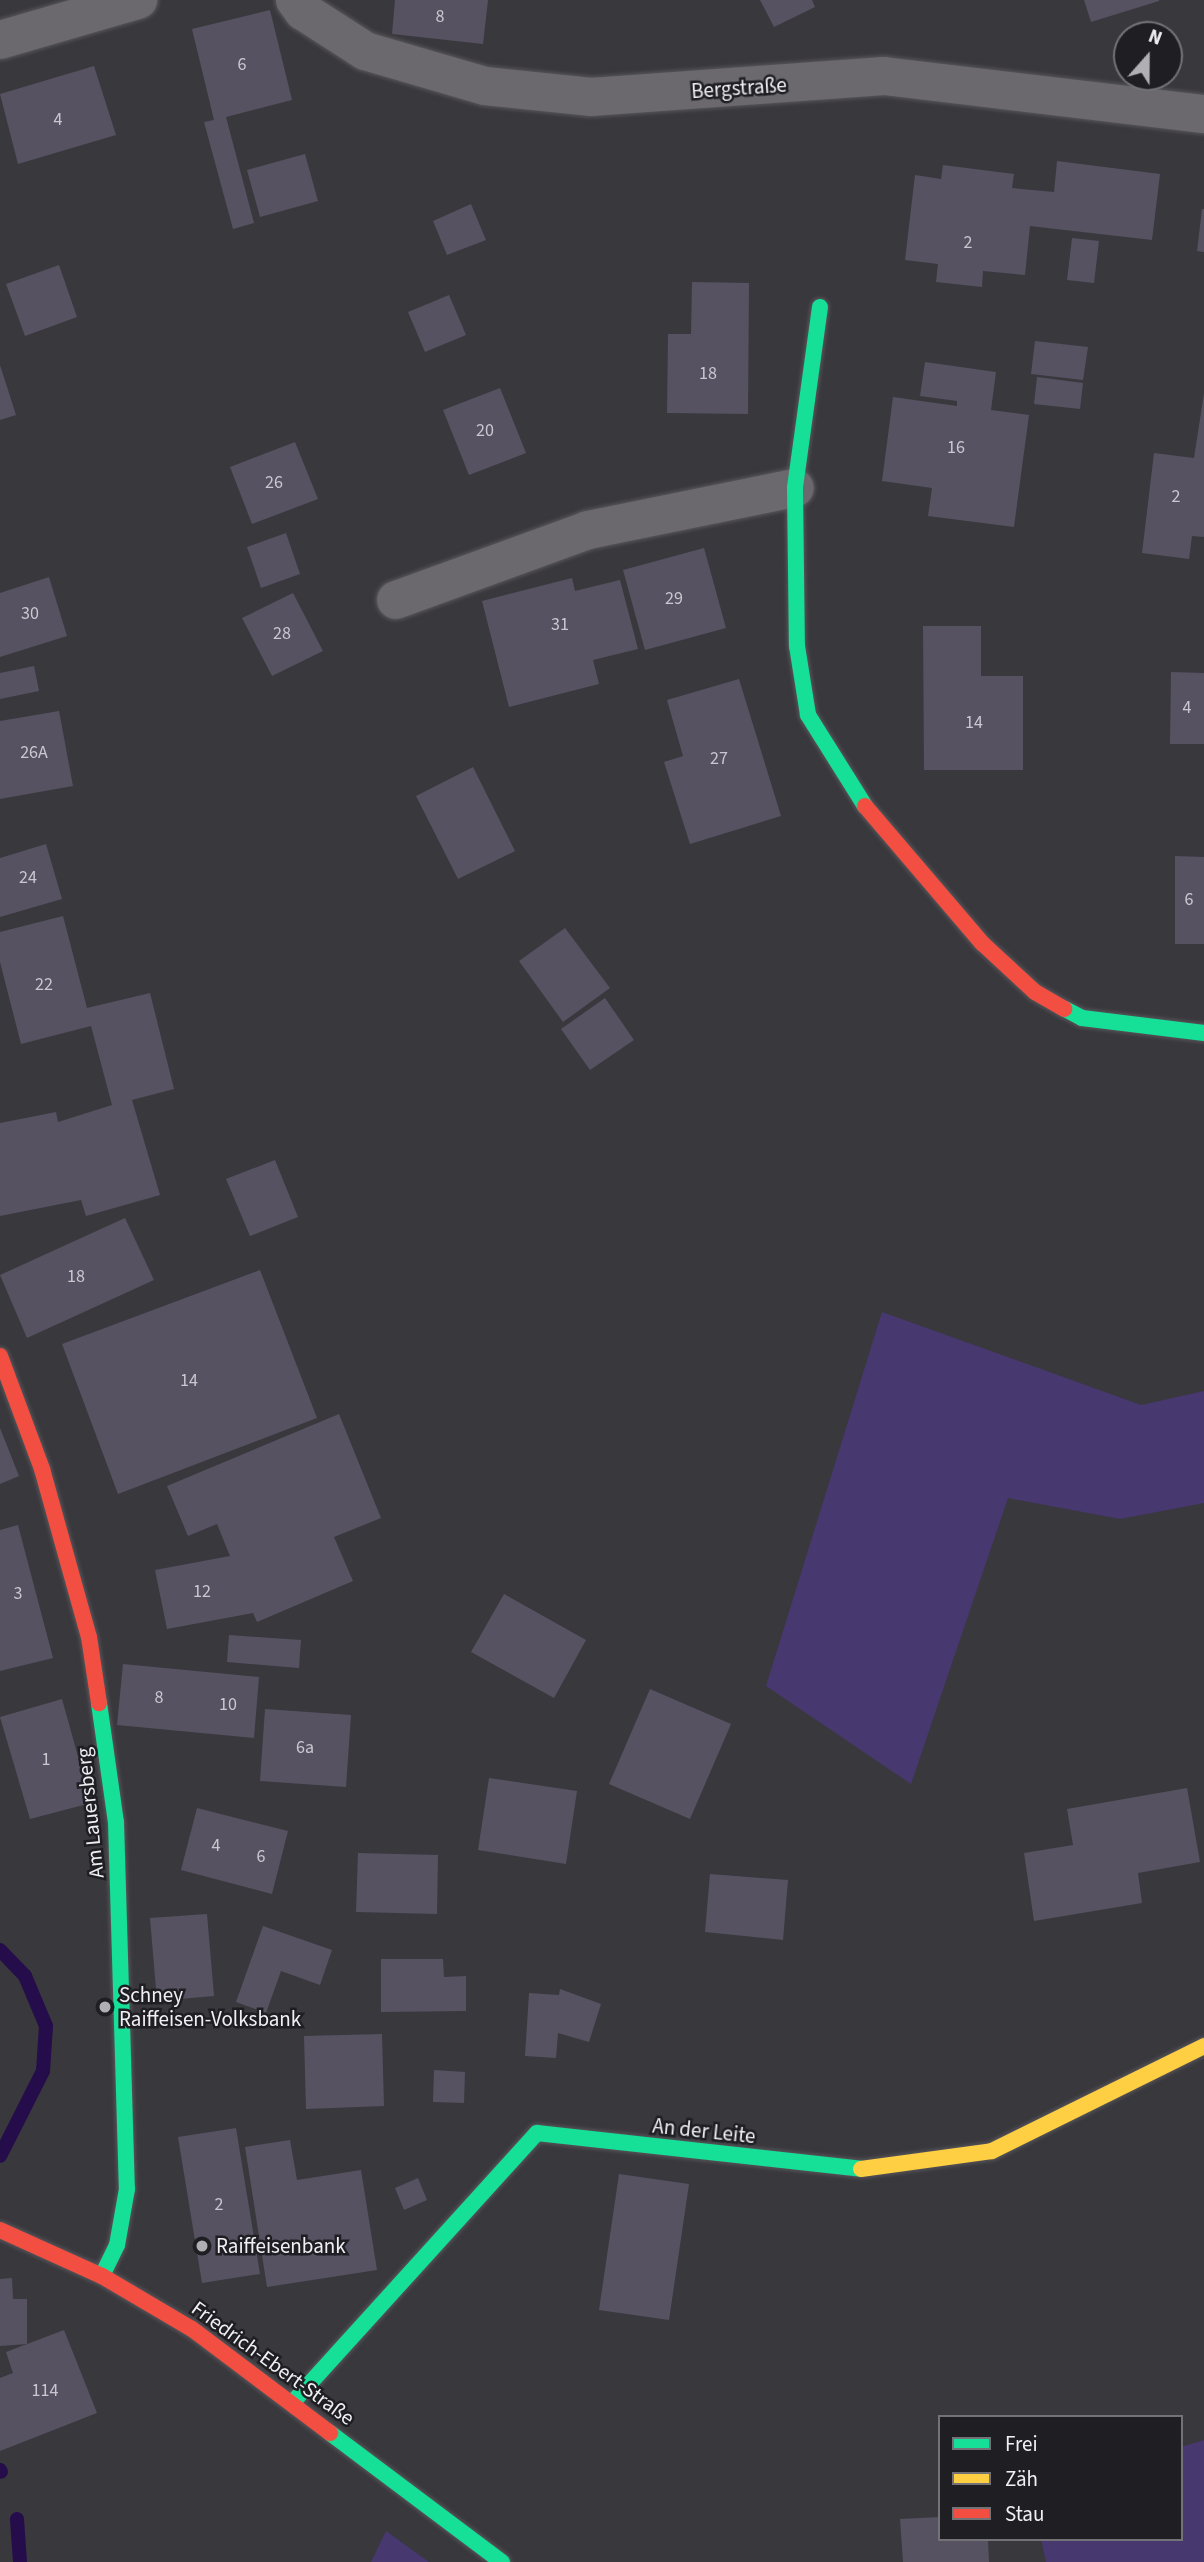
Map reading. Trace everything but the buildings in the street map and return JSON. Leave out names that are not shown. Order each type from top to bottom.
[{"type":"street","points":[[0,40],[138,0]]},
{"type":"street","name":"Bergstraße","points":[[295,0],[303,11],[365,51],[485,86],[591,97],[884,76],[1204,114]]},
{"type":"street","points":[[820,307],[795,488],[797,646],[808,715],[839,771],[894,845],[982,943],[1034,992],[1082,1018],[1204,1033]]},
{"type":"street","points":[[396,600],[588,530],[795,488]]},
{"type":"street","name":"Am Lauersberg","points":[[0,1356],[42,1469],[89,1637],[116,1822],[127,2189],[117,2245],[103,2276]]},
{"type":"street","name":"An der Leite","points":[[293,2402],[537,2133],[867,2170],[992,2151],[1204,2046]]},
{"type":"street","name":"Friedrich-Ebert-Straße","points":[[6,2232],[103,2276],[192,2329],[293,2402],[502,2562]]},
{"type":"shaded area","points":[[882,1312],[1141,1405],[1204,1391],[1204,1503],[1120,1519],[1008,1498],[911,1784],[766,1686]]},
{"type":"shaded area","points":[[1204,2440],[1204,2562],[1046,2562],[1041,2541],[1183,2541],[1183,2446]]},
{"type":"shaded area","points":[[386,2531],[429,2562],[371,2562]]},
{"type":"waterway","points":[[0,1950],[25,1976],[46,2026],[43,2071],[0,2156]]},
{"type":"waterway","points":[[17,2519],[20,2562]]},
{"type":"traffic: fast","points":[[820,307],[795,488],[797,646],[808,715],[865,806]]},
{"type":"traffic: fast","points":[[1065,1009],[1082,1018],[1204,1033]]},
{"type":"traffic: fast","points":[[99,1703],[116,1822],[127,2189],[117,2245],[102,2276]]},
{"type":"traffic: fast","points":[[293,2402],[537,2133],[861,2169]]},
{"type":"traffic: fast","points":[[330,2433],[502,2562]]},
{"type":"traffic: slow","points":[[861,2169],[992,2151],[1204,2046]]},
{"type":"traffic: jam","points":[[865,806],[982,943],[1035,992],[1065,1009]]},
{"type":"traffic: jam","points":[[0,1356],[42,1469],[89,1637],[99,1703]]},
{"type":"traffic: jam","points":[[0,2230],[102,2276],[192,2329],[330,2433]]},
{"type":"place","name":"Schney Raiffeisen-Volksbank","points":[[105,2007]]},
{"type":"place","name":"Raiffeisenbank","points":[[202,2246]]}]
